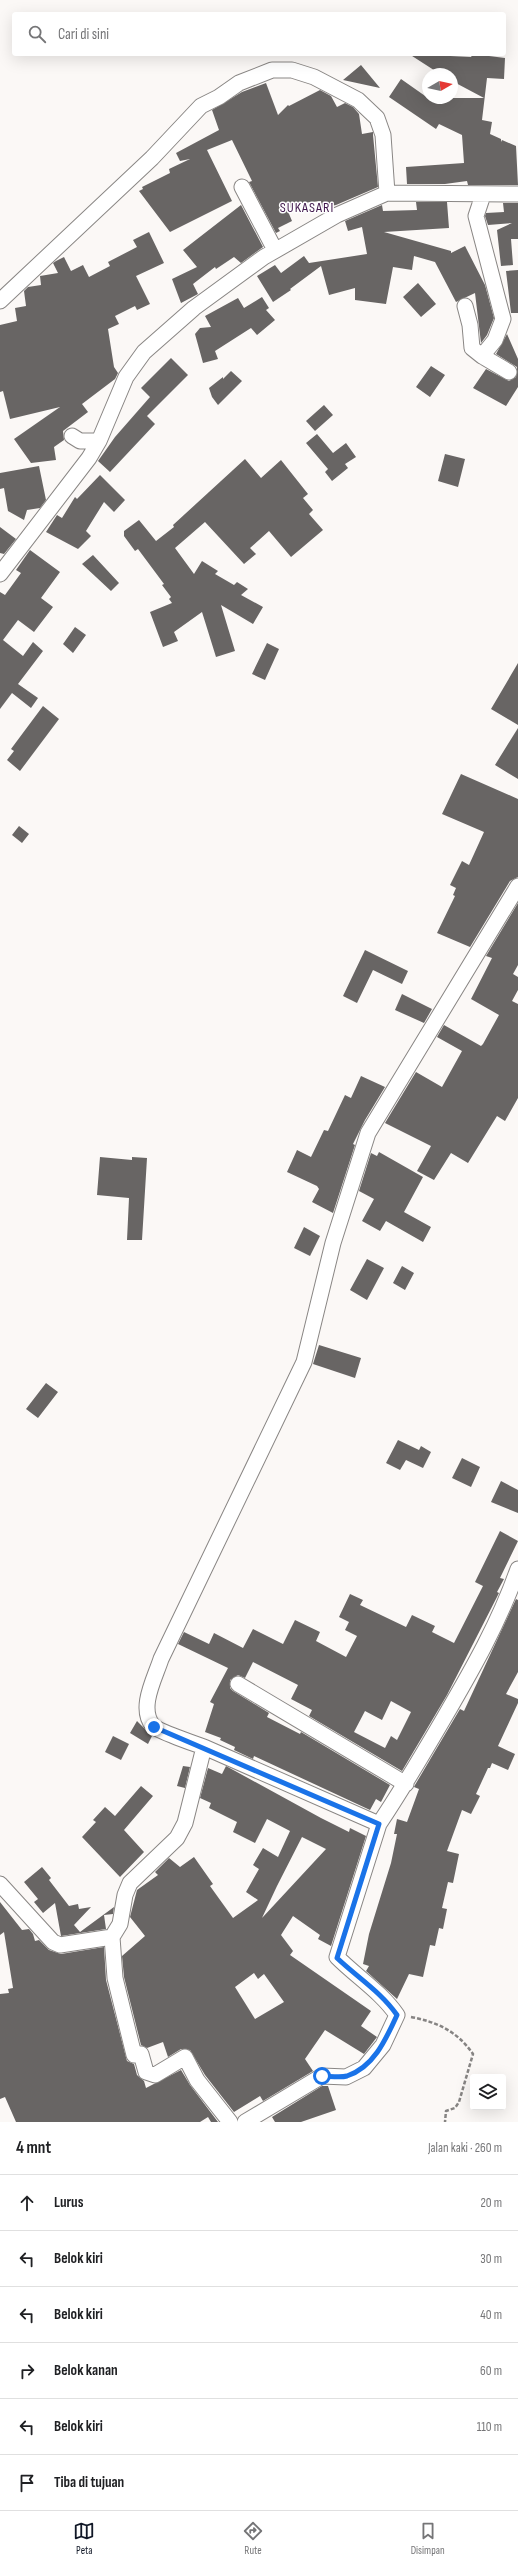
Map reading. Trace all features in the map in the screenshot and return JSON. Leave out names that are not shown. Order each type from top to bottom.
[{"type":"street","points":[[0,301],[152,158],[201,106],[219,97],[239,83],[272,70],[292,70],[314,77],[358,100],[378,118],[383,135],[387,193]]},
{"type":"street","points":[[242,186],[275,250]]},
{"type":"street","points":[[0,574],[89,458],[99,441],[126,377],[144,352],[194,308],[248,267],[275,250],[338,215],[387,193],[482,195],[518,194]]},
{"type":"street","points":[[482,195],[476,216],[503,319],[495,340],[482,356]]},
{"type":"street","points":[[465,306],[470,325],[472,348],[508,372]]},
{"type":"street","points":[[72,436],[80,441],[99,441]]},
{"type":"street","points":[[379,1824],[204,1747],[154,1727],[147,1715],[147,1702],[161,1659],[304,1362],[333,1243],[368,1132],[518,886]]},
{"type":"street","points":[[245,2122],[322,2076],[346,2077],[364,2068],[383,2045],[397,2015],[386,1999],[360,1979],[337,1958],[379,1824],[406,1784],[475,1666],[496,1624],[518,1569]]},
{"type":"street","points":[[238,1684],[406,1784]]},
{"type":"street","points":[[204,1747],[185,1823],[177,1838],[130,1883],[125,1895],[120,1924],[112,1937],[115,1978],[134,2055],[141,2054],[146,2072],[155,2075],[185,2057],[197,2080],[230,2122]]},
{"type":"street","points":[[0,1884],[53,1942],[60,1945],[112,1937]]},
{"type":"path","points":[[397,2015],[434,2022],[464,2042],[473,2054],[459,2102],[455,2108],[446,2111],[445,2122]]},
{"type":"building","points":[[412,56],[489,56],[505,58],[504,79],[487,78],[482,120],[492,122],[490,134],[501,139],[501,142],[502,140],[516,146],[518,185],[468,185],[467,181],[445,184],[407,184],[406,167],[464,163],[462,135],[439,124],[436,129],[389,97],[401,79],[422,94],[422,104],[458,104],[458,98],[484,98],[458,84],[458,68],[431,68]]},
{"type":"building","points":[[361,65],[380,88],[343,80]]},
{"type":"building","points":[[266,83],[278,115],[288,105],[289,106],[320,90],[331,96],[337,107],[345,103],[353,107],[359,114],[362,134],[373,132],[378,187],[336,205],[322,208],[321,201],[302,203],[287,209],[292,221],[278,228],[280,231],[276,233],[249,182],[252,181],[232,140],[207,150],[232,201],[170,232],[139,191],[143,189],[142,187],[170,173],[169,169],[190,159],[180,161],[176,153],[219,130],[212,110],[242,92]]},
{"type":"building","points":[[416,202],[447,202],[449,228],[384,232],[451,251],[451,253],[465,246],[485,285],[494,318],[487,335],[481,343],[475,293],[456,302],[435,262],[414,256],[412,270],[393,267],[386,304],[355,300],[355,288],[329,295],[321,266],[273,302],[257,276],[275,265],[281,273],[304,256],[309,263],[367,254],[362,227],[348,231],[345,221],[382,205],[383,211],[417,210]]},
{"type":"building","points":[[503,203],[518,203],[518,239],[511,239],[513,265],[501,266],[497,230],[512,223],[488,225],[485,216],[486,213],[504,212]]},
{"type":"building","points":[[241,205],[263,247],[241,263],[234,257],[216,269],[215,267],[193,284],[198,294],[181,303],[172,279],[197,267],[183,250]]},
{"type":"building","points":[[149,232],[164,263],[136,276],[150,304],[137,310],[135,306],[115,316],[119,324],[108,329],[114,367],[118,373],[115,379],[82,404],[88,412],[63,431],[64,440],[54,447],[56,460],[31,463],[14,439],[60,407],[10,419],[3,391],[0,392],[0,325],[17,321],[15,308],[26,306],[24,291],[28,287],[41,285],[40,276],[58,273],[53,263],[56,261],[64,257],[71,271],[83,265],[89,277],[110,266],[108,262],[137,247],[133,240]]},
{"type":"building","points":[[518,270],[518,313],[511,313],[506,271]]},
{"type":"building","points":[[418,283],[436,304],[421,317],[403,297]]},
{"type":"building","points":[[262,297],[269,308],[266,310],[275,320],[257,335],[251,328],[215,351],[218,359],[203,363],[195,334],[200,328],[211,327],[205,316],[238,298],[244,308]]},
{"type":"building","points":[[507,334],[518,359],[518,387],[506,406],[473,388],[486,369],[509,381],[516,377],[517,367],[496,354]]},
{"type":"building","points":[[171,358],[188,375],[147,416],[155,424],[110,472],[98,461],[115,437],[150,397],[141,388]]},
{"type":"building","points":[[431,366],[445,375],[430,397],[416,387]]},
{"type":"building","points":[[231,371],[242,381],[218,405],[212,397],[209,388],[223,377],[223,379]]},
{"type":"building","points":[[324,405],[333,415],[315,431],[306,421]]},
{"type":"building","points":[[317,434],[333,453],[346,443],[356,457],[345,464],[348,468],[332,481],[325,472],[328,469],[306,443]]},
{"type":"building","points":[[445,454],[465,459],[458,487],[438,481]]},
{"type":"building","points":[[245,459],[261,478],[281,460],[308,494],[303,498],[313,510],[309,514],[323,530],[291,557],[269,531],[250,548],[256,554],[244,564],[205,522],[175,548],[194,574],[202,561],[218,571],[215,574],[234,585],[237,582],[248,589],[241,595],[263,607],[253,624],[221,605],[235,651],[216,657],[202,612],[174,632],[178,641],[163,647],[150,612],[172,603],[169,599],[171,597],[162,585],[164,584],[138,549],[135,551],[124,536],[124,531],[139,520],[156,541],[174,527],[173,525]]},
{"type":"building","points":[[39,466],[46,500],[40,508],[27,510],[24,520],[8,511],[4,488],[0,489],[0,473]]},
{"type":"building","points":[[100,475],[125,500],[114,512],[104,502],[86,531],[91,536],[78,549],[46,532],[57,515],[62,518],[75,497],[77,499]]},
{"type":"building","points":[[0,527],[16,539],[4,554],[0,553]]},
{"type":"building","points":[[30,550],[60,572],[41,598],[53,607],[34,632],[18,620],[3,640],[23,656],[33,642],[43,651],[18,684],[38,698],[31,708],[12,693],[0,709],[0,592],[5,595],[21,573],[16,570]]},
{"type":"building","points":[[93,555],[119,583],[111,591],[82,564]]},
{"type":"building","points":[[75,627],[86,635],[73,653],[63,644]]},
{"type":"building","points":[[267,643],[279,649],[265,680],[252,674]]},
{"type":"building","points":[[518,663],[518,725],[491,709]]},
{"type":"building","points":[[43,706],[59,719],[20,771],[7,760],[14,751],[11,749]]},
{"type":"building","points":[[518,728],[518,779],[495,765]]},
{"type":"building","points":[[461,774],[518,799],[518,877],[510,881],[470,947],[437,933],[455,896],[453,895],[456,888],[450,885],[462,861],[469,865],[484,832],[442,814]]},
{"type":"building","points":[[19,826],[29,834],[22,843],[12,835]]},
{"type":"building","points":[[518,903],[518,965],[513,974],[518,977],[518,990],[512,1001],[518,1004],[518,1098],[505,1121],[497,1116],[468,1163],[451,1153],[434,1180],[417,1171],[431,1146],[385,1123],[416,1072],[442,1087],[462,1051],[437,1037],[444,1025],[481,1046],[483,1044],[499,1015],[471,999],[492,958],[486,956]]},
{"type":"building","points":[[365,950],[408,971],[402,984],[373,970],[357,1003],[343,996]]},
{"type":"building","points":[[402,994],[432,1009],[424,1023],[395,1010]]},
{"type":"building","points":[[361,1076],[385,1087],[365,1120],[353,1144],[355,1145],[333,1213],[312,1202],[319,1189],[317,1186],[287,1172],[297,1150],[311,1157],[324,1130],[328,1131],[345,1095],[351,1098]]},
{"type":"building","points":[[379,1152],[423,1177],[404,1212],[431,1227],[423,1242],[386,1221],[380,1231],[362,1221],[374,1199],[359,1191],[371,1153],[377,1156]]},
{"type":"building","points":[[100,1157],[132,1160],[132,1157],[147,1158],[142,1240],[127,1240],[129,1198],[97,1195]]},
{"type":"building","points":[[304,1227],[320,1236],[310,1256],[294,1248]]},
{"type":"building","points":[[367,1259],[384,1268],[367,1300],[350,1290]]},
{"type":"building","points":[[402,1266],[414,1273],[405,1290],[393,1283]]},
{"type":"building","points":[[319,1345],[361,1358],[355,1378],[313,1364]]},
{"type":"building","points":[[46,1383],[58,1392],[38,1418],[26,1409]]},
{"type":"building","points":[[398,1440],[419,1450],[421,1446],[431,1452],[423,1468],[406,1460],[400,1470],[386,1463]]},
{"type":"building","points":[[462,1458],[480,1467],[471,1487],[452,1478]]},
{"type":"building","points":[[501,1481],[518,1490],[518,1513],[491,1502]]},
{"type":"building","points":[[500,1531],[518,1541],[500,1578],[504,1579],[497,1592],[499,1593],[447,1695],[402,1771],[309,1716],[312,1710],[291,1699],[298,1685],[253,1662],[245,1678],[238,1675],[230,1680],[230,1688],[233,1691],[269,1713],[267,1717],[300,1734],[301,1732],[390,1785],[381,1802],[376,1799],[370,1810],[254,1756],[253,1759],[234,1750],[235,1747],[220,1740],[221,1738],[205,1732],[214,1704],[210,1702],[228,1668],[178,1644],[184,1632],[209,1644],[214,1633],[243,1648],[253,1629],[283,1644],[295,1620],[320,1632],[316,1641],[346,1657],[357,1636],[345,1630],[349,1622],[339,1617],[350,1594],[363,1600],[360,1605],[406,1627],[412,1615],[435,1626],[432,1632],[454,1643],[483,1586],[475,1582]],"holes":[[[391,1701],[411,1712],[397,1740],[391,1736],[385,1748],[354,1732],[365,1711],[382,1720]]]},
{"type":"building","points":[[516,1599],[518,1600],[518,1672],[506,1694],[518,1699],[518,1703],[498,1746],[515,1754],[508,1770],[492,1763],[490,1768],[488,1768],[476,1794],[480,1796],[471,1814],[462,1810],[447,1851],[459,1854],[453,1883],[448,1882],[442,1908],[447,1909],[443,1929],[439,1928],[435,1946],[430,1945],[423,1977],[409,1974],[397,1999],[366,1971],[369,1966],[363,1964],[369,1934],[391,1863],[397,1834],[394,1834],[397,1819],[407,1822],[419,1789],[414,1787],[460,1709],[464,1711]]},
{"type":"building","points":[[137,1721],[152,1736],[148,1744],[130,1733]]},
{"type":"building","points":[[113,1736],[129,1744],[121,1760],[105,1752]]},
{"type":"building","points":[[183,1766],[190,1767],[185,1788],[177,1786]]},
{"type":"building","points":[[226,1766],[349,1832],[350,1828],[366,1836],[331,1946],[318,1939],[320,1935],[293,1916],[281,1935],[293,1951],[290,1955],[371,2011],[361,2026],[377,2037],[364,2054],[325,2030],[305,2059],[313,2071],[263,2101],[260,2096],[234,2112],[205,2075],[190,2050],[181,2049],[168,2057],[163,2042],[147,2048],[141,2045],[124,1977],[122,1956],[145,1936],[130,1917],[137,1890],[158,1875],[155,1872],[169,1858],[180,1867],[194,1857],[213,1884],[210,1886],[233,1918],[258,1900],[246,1892],[259,1869],[253,1865],[263,1848],[278,1857],[290,1831],[267,1819],[255,1843],[233,1832],[237,1822],[209,1808],[211,1803],[200,1798],[208,1768],[222,1774]],"holes":[[[302,1837],[326,1849],[262,1918],[277,1886]],[[254,1973],[258,1979],[264,1974],[284,2002],[255,2019],[235,1987]]]},
{"type":"building","points":[[141,1786],[153,1796],[124,1830],[144,1852],[120,1877],[82,1837],[96,1822],[93,1820],[105,1807],[115,1816]]},
{"type":"building","points":[[42,1867],[51,1878],[49,1880],[69,1906],[78,1904],[79,1909],[91,1907],[74,1925],[80,1932],[114,1907],[113,1914],[104,1915],[106,1929],[61,1936],[55,1903],[43,1913],[34,1902],[38,1899],[24,1882]]},
{"type":"building","points":[[0,1902],[22,1930],[29,1929],[33,1934],[35,1941],[39,1940],[49,1950],[61,1954],[104,1947],[106,1980],[127,2061],[134,2064],[137,2075],[144,2081],[146,2088],[181,2070],[190,2085],[218,2122],[211,2122],[208,2117],[200,2122],[16,2122],[5,2097],[0,2099],[0,1994],[9,1993],[8,1989],[13,1988],[4,1932],[0,1935]]},
{"type":"building","points":[[322,2086],[328,2086],[336,2110],[301,2122],[275,2122],[272,2117]]},
{"type":"district","name":"SUKASARI","points":[[307,207]]},
{"type":"route","points":[[154,1727],[379,1824],[337,1958],[360,1979],[386,1999],[397,2015],[383,2045],[364,2068],[346,2077],[322,2076]]}]
